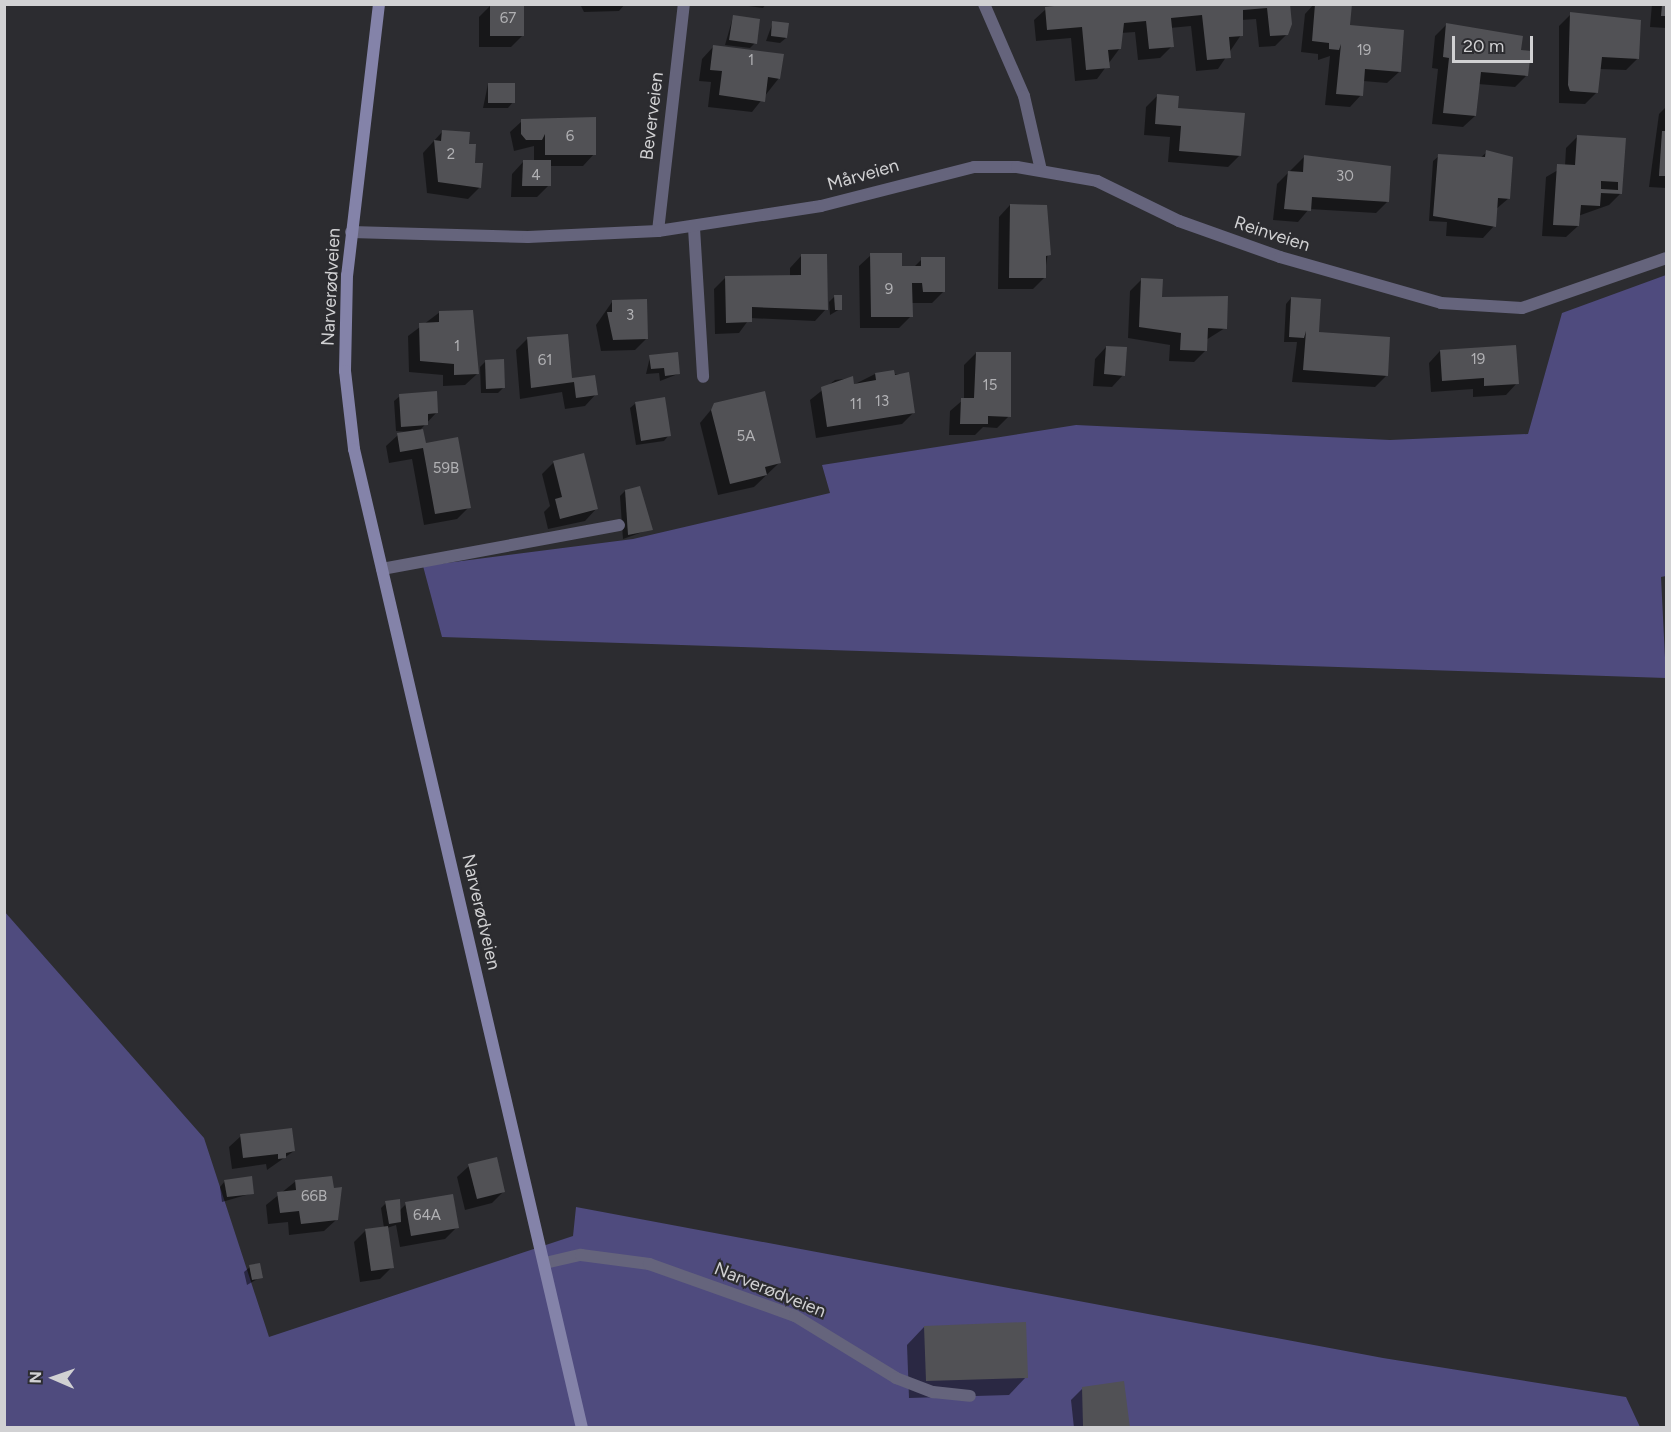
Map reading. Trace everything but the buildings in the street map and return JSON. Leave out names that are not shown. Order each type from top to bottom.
[{"type":"main road","name":"Narverødveien","points":[[379,4],[351,232],[345,371],[354,449],[582,1428]]},
{"type":"street","name":"Beverveien","points":[[658,231],[684,4]]},
{"type":"street","points":[[984,4],[1024,96],[1041,170]]},
{"type":"street","name":"Mårveien","points":[[351,232],[528,237],[694,228],[820,206],[974,168],[1041,170]]},
{"type":"street","name":"Reinveien","points":[[1041,170],[1097,181],[1179,221],[1280,257],[1453,304],[1522,308],[1666,258]]},
{"type":"street","points":[[694,228],[703,377]]},
{"type":"street","points":[[382,569],[619,525]]},
{"type":"street","name":"Narverødveien","points":[[545,1263],[581,1255],[649,1264],[795,1316],[896,1378],[933,1392],[970,1396]]},
{"type":"shaded area","points":[[1666,275],[1666,576],[1661,577],[1666,678],[442,637],[423,566],[633,539],[830,493],[822,465],[1076,425],[1390,440],[1528,434],[1562,313]]},
{"type":"shaded area","points":[[4,911],[204,1138],[269,1337],[573,1236],[576,1207],[1383,1358],[1626,1397],[1640,1427],[5,1427]]}]
